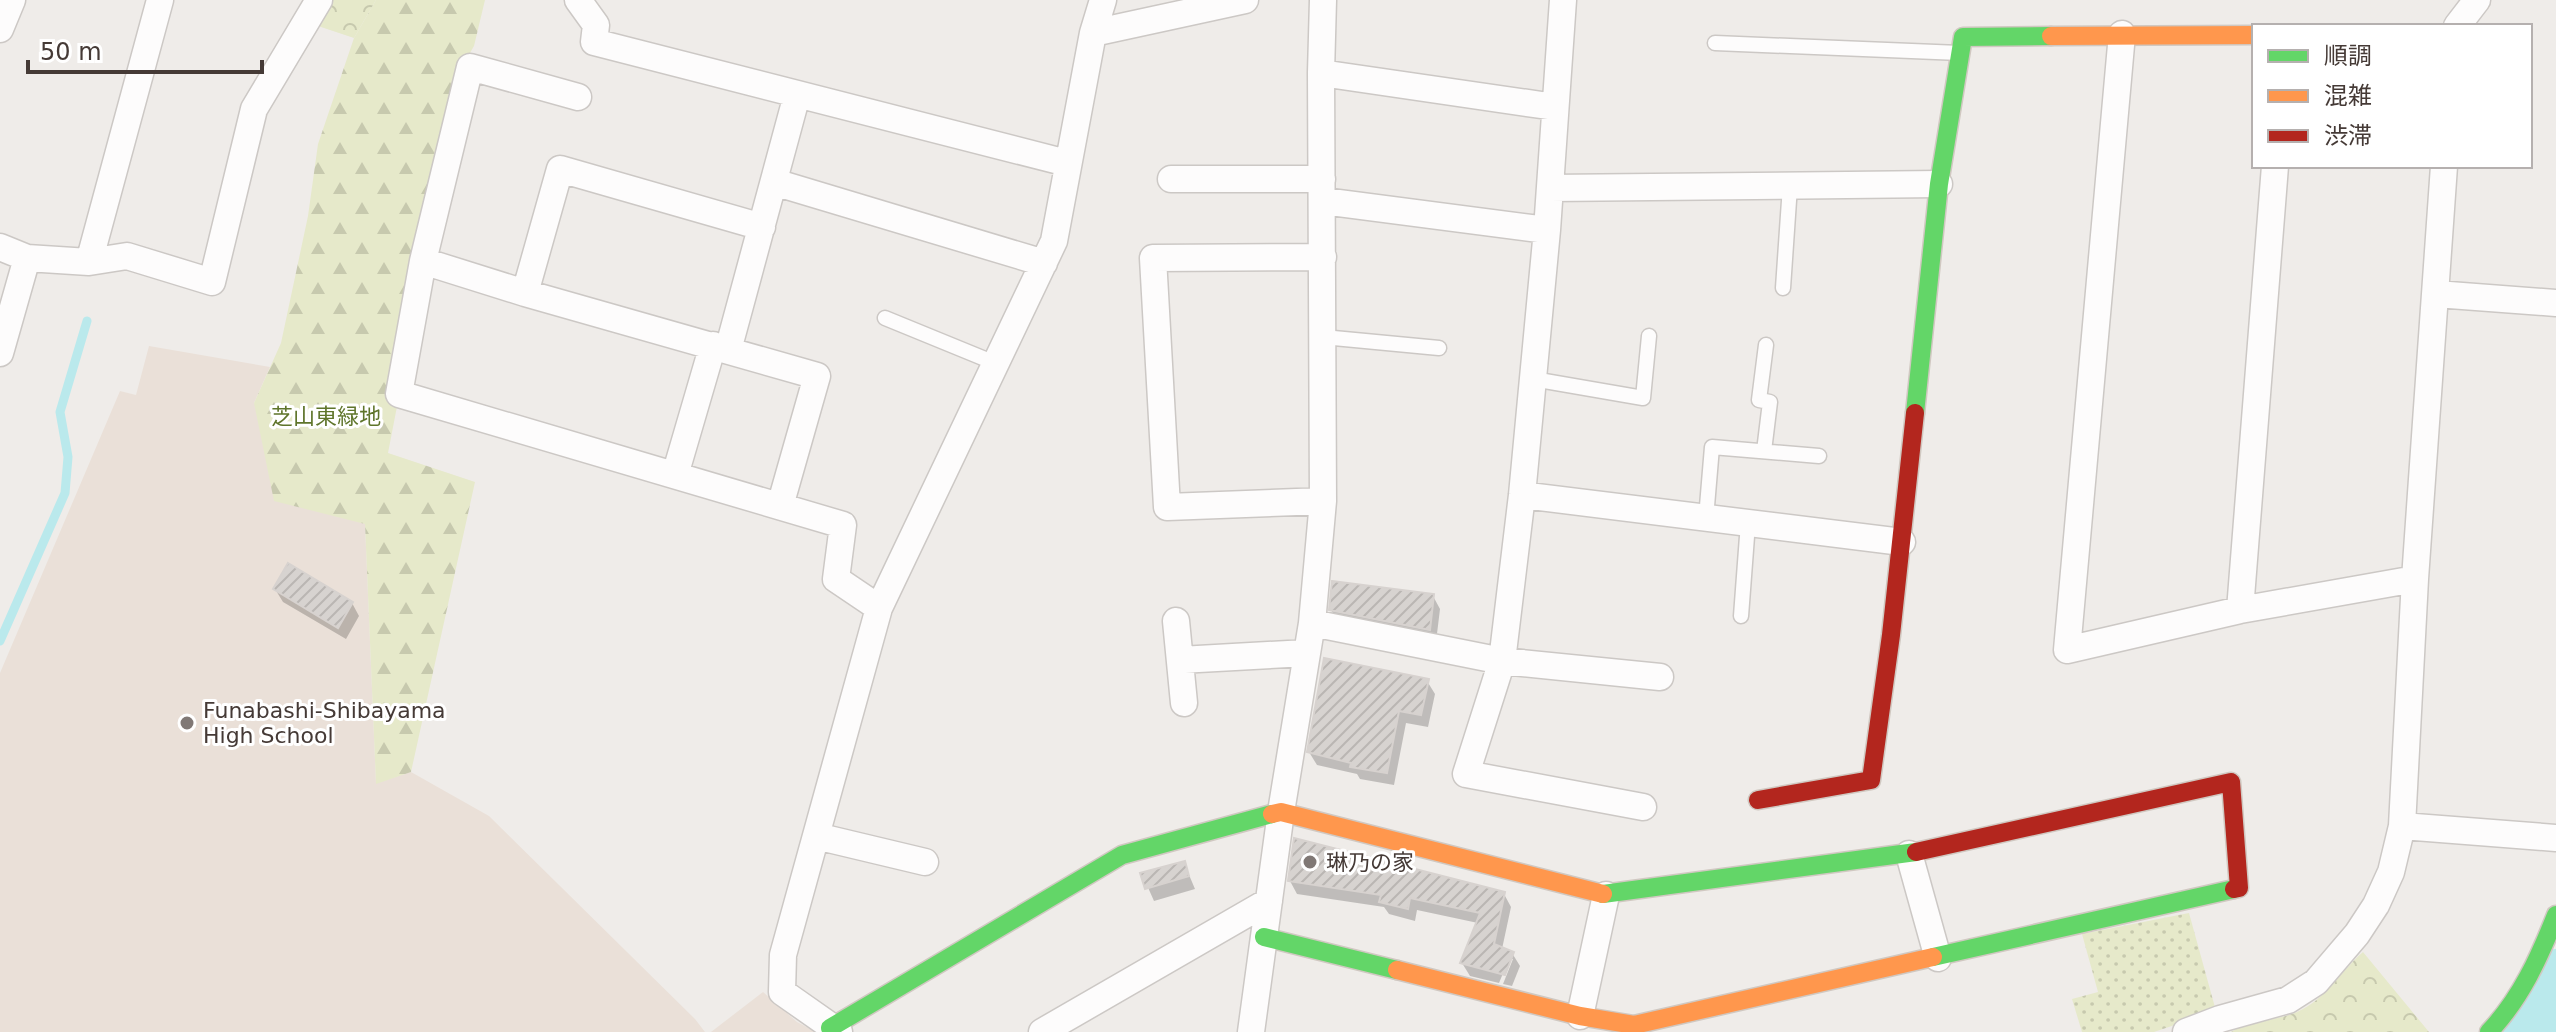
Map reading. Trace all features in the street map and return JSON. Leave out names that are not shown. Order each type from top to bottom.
[{"type":"street","points":[[0,29],[12,0]]},
{"type":"street","points":[[89,262],[160,0]]},
{"type":"street","points":[[0,247],[27,258],[89,262],[127,256],[212,282],[254,109],[319,0]]},
{"type":"street","points":[[578,0],[596,25],[594,42],[1067,163]]},
{"type":"street","points":[[1103,0],[1093,33],[1054,241],[879,608],[783,955],[782,992],[834,1030],[1122,855],[1281,812],[1606,895],[1909,854],[2231,782],[2239,888],[1634,1025],[1580,1016],[1264,937]]},
{"type":"street","points":[[1093,33],[1245,0]]},
{"type":"street","points":[[1251,1032],[1281,812],[1312,623],[1323,501],[1323,0]]},
{"type":"street","points":[[1563,0],[1547,230],[1522,495],[1502,661],[1466,774],[1643,807]]},
{"type":"street","points":[[2459,24],[2477,0]]},
{"type":"street","points":[[2122,34],[2067,650],[2240,610],[2415,579]]},
{"type":"street","points":[[1758,800],[1871,780],[1902,542],[1939,184],[1963,37],[2252,35]]},
{"type":"street","points":[[578,97],[470,67],[423,261],[399,394],[843,525],[836,579],[879,608]]},
{"type":"street","points":[[1321,73],[1555,107]]},
{"type":"street","points":[[675,475],[762,227],[797,95]]},
{"type":"street","points":[[2240,610],[2275,168]]},
{"type":"street","points":[[2186,1032],[2288,1000],[2316,982],[2348,945],[2376,905],[2391,872],[2402,826],[2415,579],[2444,168]]},
{"type":"street","points":[[525,293],[560,169],[762,227]]},
{"type":"street","points":[[1171,179],[1323,190],[1547,230]]},
{"type":"street","points":[[774,182],[1044,263]]},
{"type":"street","points":[[1550,188],[1939,184]]},
{"type":"street","points":[[1323,257],[1153,258],[1167,507],[1323,501]]},
{"type":"street","points":[[0,353],[27,258]]},
{"type":"street","points":[[423,261],[817,376],[780,506]]},
{"type":"street","points":[[2436,294],[2556,303]]},
{"type":"street","points":[[1522,495],[1902,542]]},
{"type":"street","points":[[1176,621],[1184,703]]},
{"type":"street","points":[[1312,623],[1502,661],[1660,677]]},
{"type":"street","points":[[1180,660],[1306,653]]},
{"type":"street","points":[[2402,826],[2556,838]]},
{"type":"street","points":[[816,836],[925,862]]},
{"type":"street","points":[[1909,854],[1938,958]]},
{"type":"street","points":[[1580,1016],[1606,895]]},
{"type":"street","points":[[1042,1032],[1269,901]]},
{"type":"street","points":[[2489,1032],[2508,1013],[2526,984],[2556,915]]},
{"type":"lane","points":[[1715,43],[1960,53]]},
{"type":"lane","points":[[1783,288],[1790,186]]},
{"type":"lane","points":[[885,318],[995,363]]},
{"type":"lane","points":[[1533,379],[1643,398],[1649,336]]},
{"type":"lane","points":[[1323,337],[1439,348]]},
{"type":"lane","points":[[1764,451],[1770,402],[1759,400],[1766,345]]},
{"type":"lane","points":[[1706,518],[1712,447],[1819,456]]},
{"type":"lane","points":[[1741,616],[1748,523]]},
{"type":"shaded area","name":"Funabashi-Shibayama High School","points":[[149,346],[270,367],[254,403],[365,524],[376,783],[411,772],[489,816],[705,1032],[0,1032],[0,673],[120,391],[136,395]]},
{"type":"shaded area","points":[[763,992],[797,1022],[816,1032],[711,1032]]},
{"type":"green space","points":[[329,0],[376,0],[354,38],[315,25]]},
{"type":"green space","name":"芝山東緑地","points":[[376,0],[485,0],[474,46],[463,65],[388,453],[475,482],[411,772],[376,784],[365,524],[274,501],[254,403],[281,343],[308,216],[318,144],[354,38]]},
{"type":"green space","points":[[2189,913],[2216,1011],[2154,1032],[2082,1032],[2072,999],[2098,992],[2082,934]]},
{"type":"green space","points":[[2363,952],[2429,1032],[2231,1032],[2307,1007]]},
{"type":"building","points":[[288,563],[353,602],[338,628],[273,589]]},
{"type":"building","points":[[1332,581],[1434,594],[1430,630],[1329,610]]},
{"type":"building","points":[[1324,658],[1429,679],[1421,715],[1399,711],[1387,773],[1350,767],[1351,763],[1307,752]]},
{"type":"building","points":[[1294,838],[1505,892],[1494,944],[1514,952],[1505,975],[1460,963],[1480,913],[1410,898],[1408,909],[1379,902],[1381,895],[1288,881]]},
{"type":"building","points":[[1185,861],[1189,876],[1145,889],[1140,873]]},
{"type":"waterway","points":[[0,641],[65,493],[68,457],[60,412],[87,321]]},
{"type":"waterway","points":[[2525,1032],[2556,977]]},
{"type":"traffic: fast","points":[[1915,413],[1939,184],[1963,37],[2051,36]]},
{"type":"traffic: fast","points":[[830,1028],[1122,855],[1272,814]]},
{"type":"traffic: fast","points":[[1603,894],[1916,852]]},
{"type":"traffic: fast","points":[[1933,957],[2234,889]]},
{"type":"traffic: fast","points":[[2489,1032],[2528,977],[2556,915]]},
{"type":"traffic: fast","points":[[1264,937],[1397,970]]},
{"type":"traffic: slow","points":[[2051,36],[2252,35]]},
{"type":"traffic: slow","points":[[1272,814],[1281,812],[1603,894]]},
{"type":"traffic: slow","points":[[1397,970],[1580,1016],[1634,1025],[1933,957]]},
{"type":"traffic: jam","points":[[1758,800],[1871,780],[1891,635],[1915,413]]},
{"type":"traffic: jam","points":[[1916,852],[2231,782],[2239,888],[2234,889]]},
{"type":"place","name":"Funabashi-Shibayama High School","points":[[187,723]]},
{"type":"place","name":"琳乃の家","points":[[1310,862]]}]
